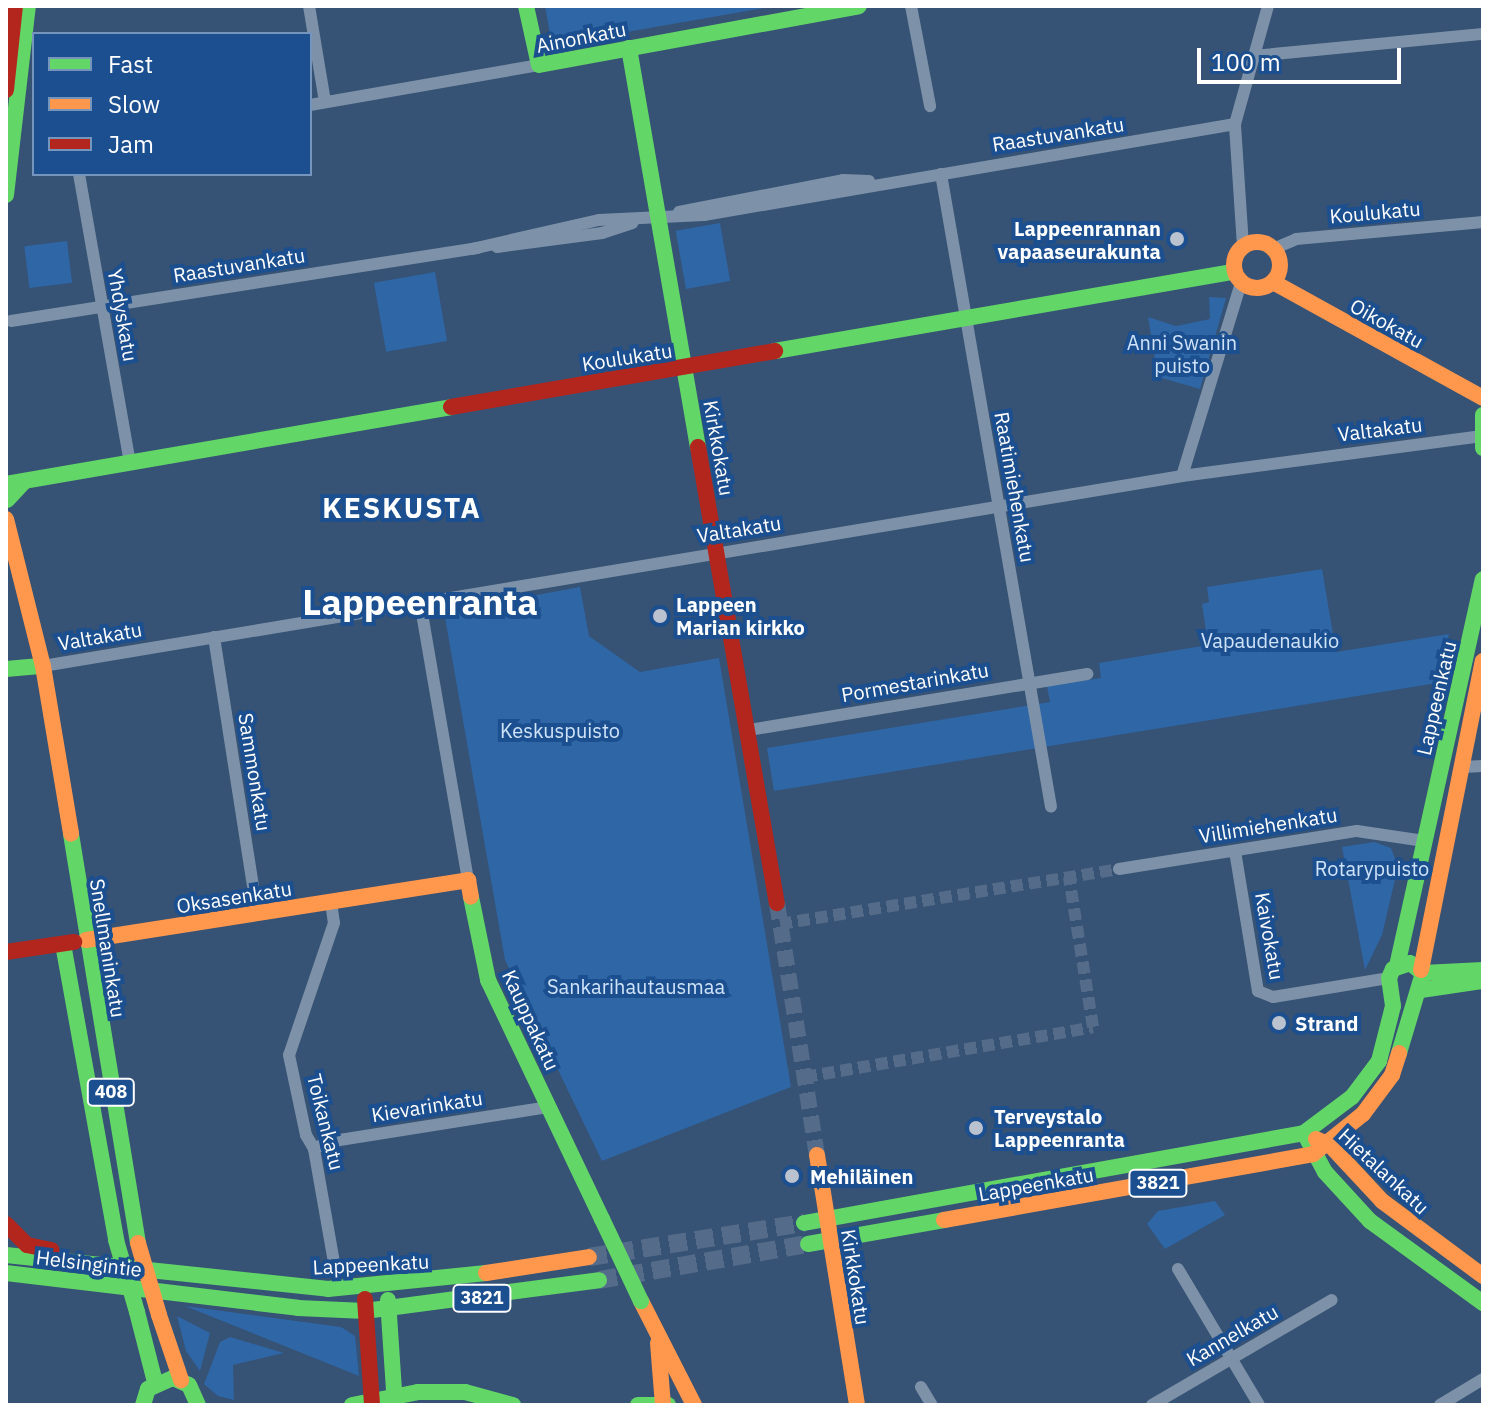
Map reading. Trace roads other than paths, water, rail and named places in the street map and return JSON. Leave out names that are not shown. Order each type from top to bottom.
[{"type":"main road","points":[[6,90],[15,6]]},
{"type":"main road","points":[[6,195],[28,6]]},
{"type":"main road","points":[[526,6],[539,65]]},
{"type":"main road","name":"Ainonkatu","points":[[539,65],[859,6]]},
{"type":"main road","name":"Kirkkokatu","points":[[629,48],[777,903]]},
{"type":"main road","points":[[1259,242],[1273,249],[1280,268],[1273,282],[1256,289],[1238,277],[1235,256],[1243,246],[1259,242]]},
{"type":"main road","name":"Koulukatu","points":[[6,486],[966,319],[1238,277]]},
{"type":"main road","name":"Oikokatu","points":[[1273,282],[1483,398]]},
{"type":"main road","points":[[1482,442],[1483,415]]},
{"type":"main road","points":[[6,502],[25,481]]},
{"type":"main road","points":[[6,486],[6,502]]},
{"type":"main road","name":"Snellmaninkatu","points":[[6,519],[43,666],[138,1243],[181,1380],[195,1392],[198,1405]]},
{"type":"main road","name":"Lappeenkatu","points":[[804,1223],[1304,1133],[1352,1097],[1379,1061],[1393,978],[1483,579]]},
{"type":"main road","name":"Lappeenkatu","points":[[808,1244],[1313,1154],[1330,1145],[1392,1075],[1420,982],[1483,661]]},
{"type":"main road","name":"Valtakatu","points":[[6,669],[43,666]]},
{"type":"main road","name":"Oksasenkatu","points":[[6,952],[468,880]]},
{"type":"main road","name":"Kauppakatu","points":[[468,880],[488,980],[641,1301],[657,1338],[675,1402]]},
{"type":"main road","name":"408","points":[[63,944],[116,1240],[155,1382]]},
{"type":"main road","points":[[1420,982],[1410,963],[1393,978],[1403,998],[1420,982],[1483,970]]},
{"type":"main road","points":[[1420,982],[1483,981]]},
{"type":"main road","name":"Hietalankatu","points":[[1304,1133],[1330,1145],[1382,1201],[1483,1276]]},
{"type":"main road","name":"Hietalankatu","points":[[1304,1133],[1313,1154],[1370,1221],[1483,1303]]},
{"type":"main road","name":"Kirkkokatu","points":[[817,1155],[857,1405]]},
{"type":"main road","points":[[6,1224],[27,1245],[115,1269]]},
{"type":"main road","name":"Helsingintie","points":[[6,1255],[154,1273]]},
{"type":"main road","name":"Lappeenkatu","points":[[154,1273],[297,1288],[364,1288],[589,1257]]},
{"type":"main road","name":"Helsingintie","points":[[6,1273],[365,1311]]},
{"type":"main road","name":"3821","points":[[365,1311],[599,1280]]},
{"type":"main road","points":[[387,1287],[395,1400]]},
{"type":"main road","points":[[364,1288],[372,1401]]},
{"type":"main road","name":"Kauppakatu","points":[[657,1338],[675,1402]]},
{"type":"main road","points":[[143,1405],[155,1382],[181,1380]]},
{"type":"main road","points":[[352,1405],[465,1392],[513,1405]]},
{"type":"main road","points":[[638,1405],[675,1402]]},
{"type":"street","points":[[309,6],[325,102]]},
{"type":"street","points":[[911,6],[930,106]]},
{"type":"street","points":[[1243,246],[1235,124],[1268,6]]},
{"type":"street","points":[[1253,56],[1483,34]]},
{"type":"street","name":"Ainonkatu","points":[[312,105],[539,65]]},
{"type":"street","name":"Raastuvankatu","points":[[11,321],[472,249],[602,233],[659,216],[704,215],[1235,124]]},
{"type":"street","name":"Raatimiehenkatu","points":[[941,174],[1051,807]]},
{"type":"street","name":"Yhdyskatu","points":[[79,176],[130,463]]},
{"type":"street","name":"Koulukatu","points":[[1273,249],[1296,239],[1483,222]]},
{"type":"street","points":[[1182,476],[1238,277]]},
{"type":"street","name":"Valtakatu","points":[[43,666],[1182,476],[1319,457],[1482,442]]},
{"type":"street","name":"Kauppakatu","points":[[420,602],[468,880]]},
{"type":"street","name":"Sammonkatu","points":[[214,637],[257,913]]},
{"type":"street","name":"Pormestarinkatu","points":[[749,730],[1087,674]]},
{"type":"street","points":[[1462,767],[1483,766]]},
{"type":"street","name":"Villimiehenkatu","points":[[1119,869],[1357,831],[1424,841]]},
{"type":"street","name":"Kaivokatu","points":[[1235,851],[1258,991],[1273,997],[1393,978]]},
{"type":"street","name":"Toikankatu","points":[[331,902],[334,923],[289,1055],[306,1135],[314,1149],[334,1262]]},
{"type":"street","name":"Kievarinkatu","points":[[314,1149],[327,1142],[549,1107]]},
{"type":"street","points":[[1178,1269],[1259,1405]]},
{"type":"street","name":"Kannelkatu","points":[[1152,1405],[1332,1300]]},
{"type":"street","points":[[1440,1405],[1483,1379]]},
{"type":"street","points":[[921,1387],[932,1405]]},
{"type":"tunnel","points":[[780,924],[1119,869]]},
{"type":"tunnel","points":[[805,1077],[1093,1027],[1069,877]]},
{"type":"tunnel","points":[[777,903],[817,1155]]},
{"type":"tunnel","points":[[589,1257],[804,1223]]},
{"type":"tunnel","points":[[599,1280],[808,1244]]},
{"type":"place","name":"Lappeenrannan vapaaseurakunta","points":[[1177,239]]},
{"type":"place","name":"Lappeen Marian kirkko","points":[[660,616]]},
{"type":"place","name":"Strand","points":[[1279,1023]]},
{"type":"place","name":"Terveystalo Lappeenranta","points":[[976,1128]]},
{"type":"place","name":"Mehiläinen","points":[[792,1176]]},
{"type":"district","name":"KESKUSTA","points":[[402,508]]},
{"type":"district","name":"Lappeenranta","points":[[420,602]]},
{"type":"park label","name":"Anni Swanin puisto","points":[[1182,354]]},
{"type":"park label","name":"Vapaudenaukio","points":[[1270,640]]},
{"type":"park label","name":"Keskuspuisto","points":[[560,730]]},
{"type":"park label","name":"Rotarypuisto","points":[[1372,868]]},
{"type":"park label","name":"Sankarihautausmaa","points":[[636,986]]}]
